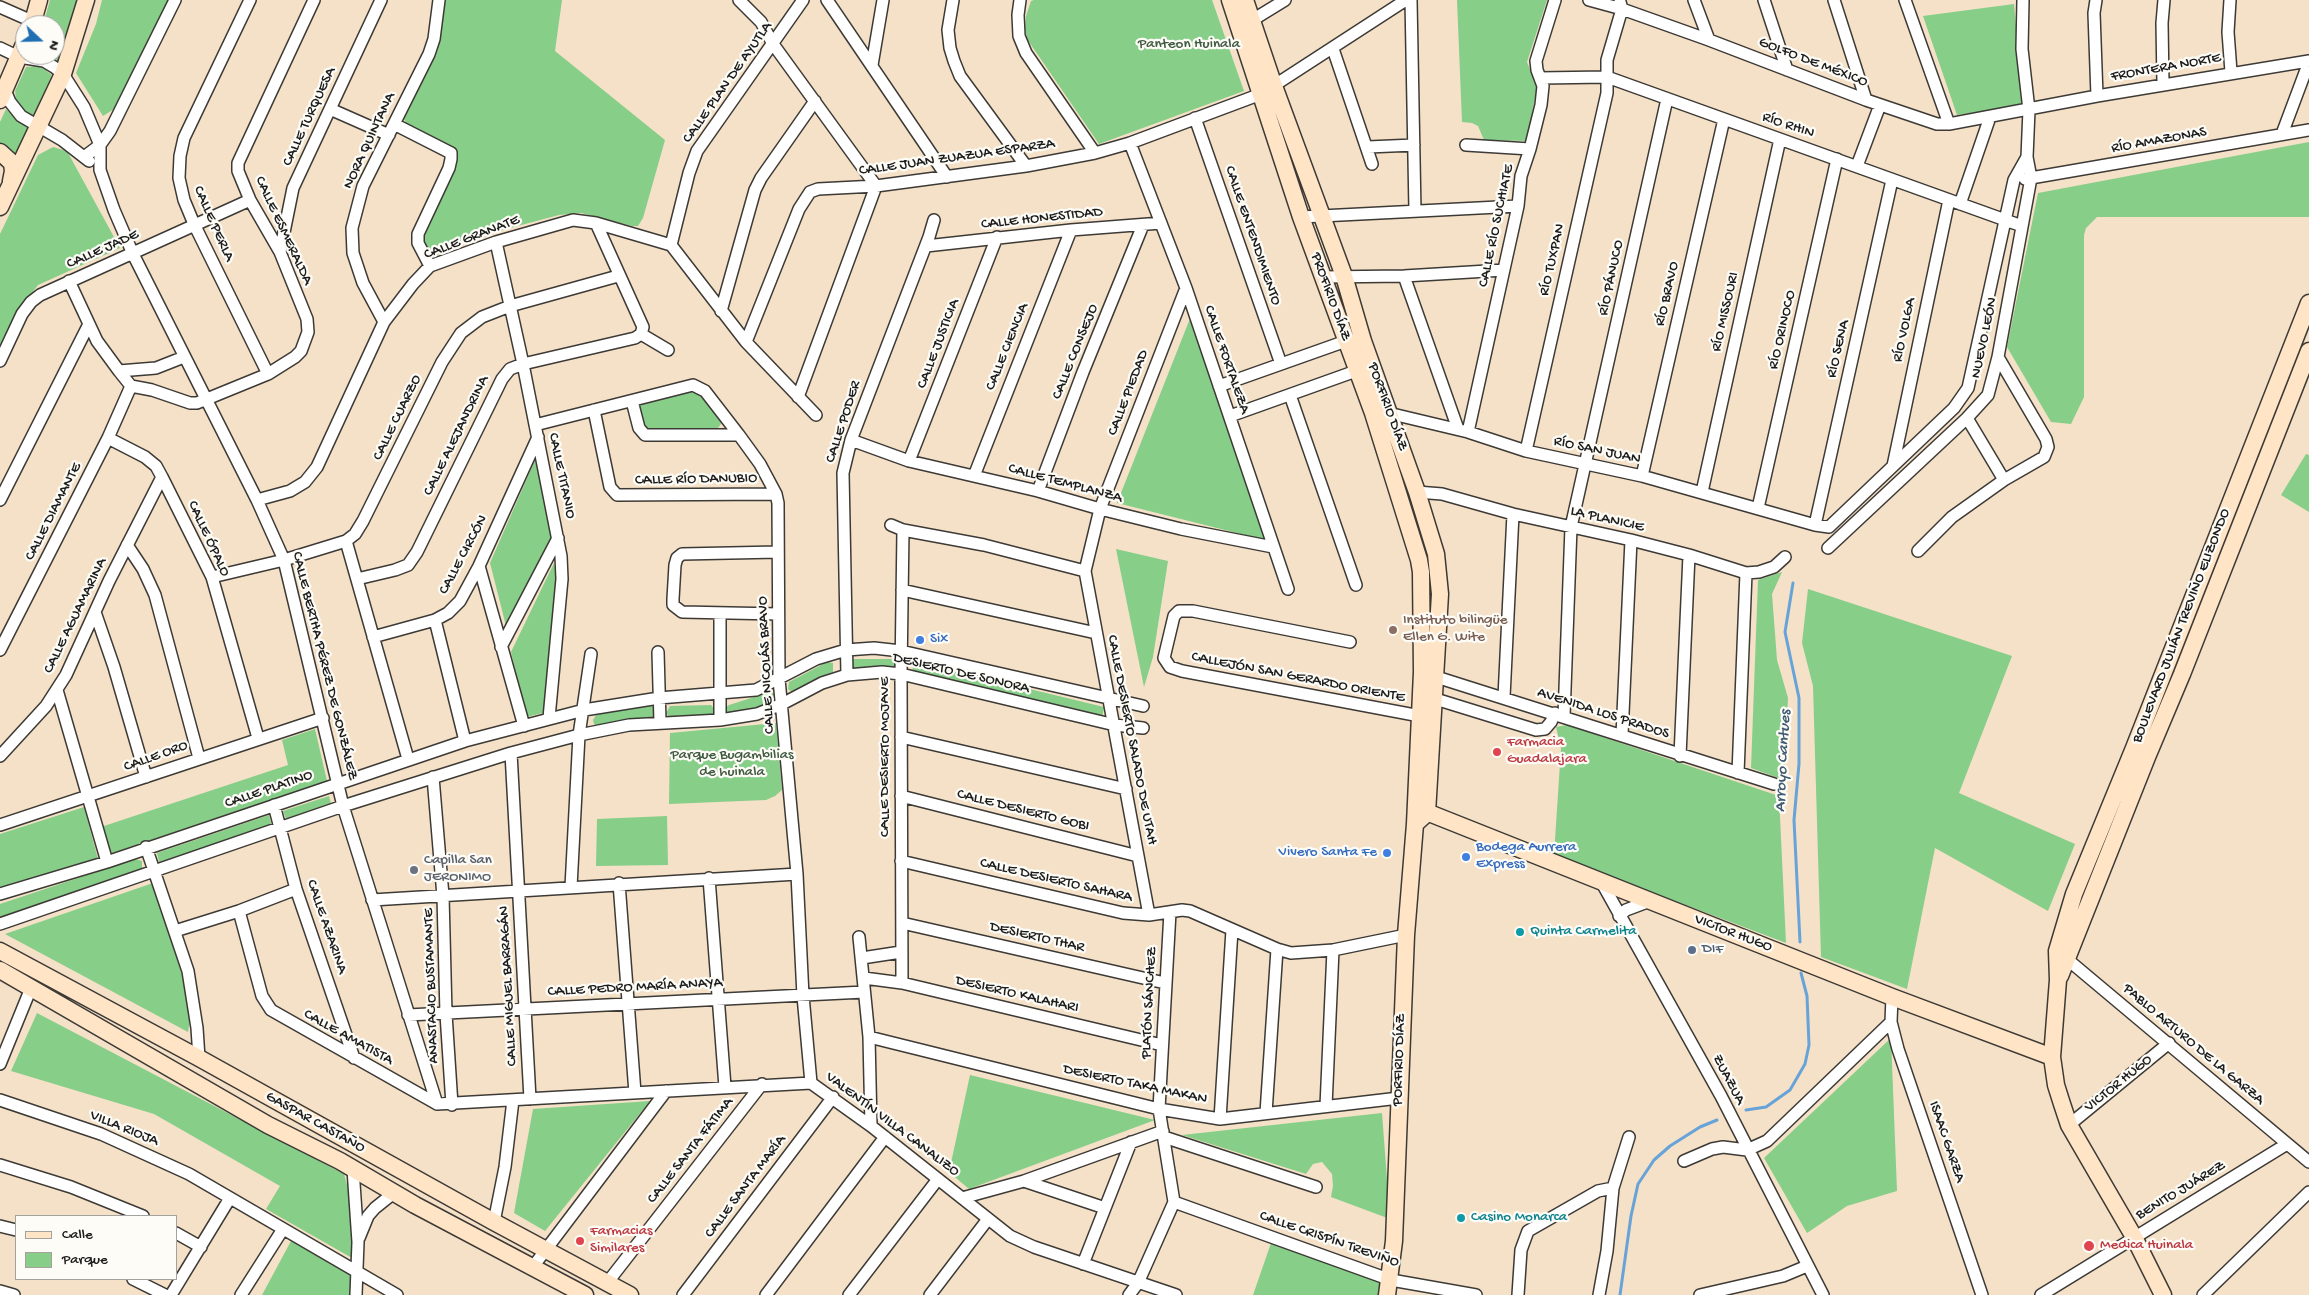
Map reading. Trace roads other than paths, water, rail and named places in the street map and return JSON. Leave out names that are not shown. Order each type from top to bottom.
[{"type":"street","points":[[35,15],[39,0]]},
{"type":"street","points":[[0,207],[63,74],[86,0]]},
{"type":"street","points":[[84,157],[100,145],[123,109],[175,0]]},
{"type":"street","name":"CALLE PERLA","points":[[250,0],[184,138],[180,156],[179,178],[184,200],[194,224],[268,374]]},
{"type":"street","name":"CALLE ESMERALDA","points":[[206,400],[268,374],[295,358],[302,351],[308,332],[307,319],[280,252],[250,200],[238,171],[238,164],[314,0]]},
{"type":"street","name":"CALLE TURQUESA","points":[[280,252],[293,188],[380,0]]},
{"type":"street","name":"NORA QUINTANA","points":[[384,322],[363,283],[353,253],[352,228],[363,186],[429,54],[434,39],[440,0]]},
{"type":"street","points":[[739,0],[761,22],[773,44],[876,186],[798,397]]},
{"type":"street","name":"CALLE PLAN DE AYUTLA","points":[[671,245],[689,173],[697,151],[803,0]]},
{"type":"street","points":[[827,0],[946,177]]},
{"type":"street","points":[[872,65],[883,0]]},
{"type":"street","points":[[953,0],[948,30],[950,48],[960,76],[1026,166]]},
{"type":"street","points":[[1020,0],[1018,15],[1019,36],[1026,53],[1095,153]]},
{"type":"street","name":"PROFIRIO DÍAZ","points":[[1230,0],[1246,25],[1268,90],[1301,217],[1356,371],[1380,412],[1419,560],[1429,674],[1428,697],[1420,716]]},
{"type":"street","points":[[1245,0],[1246,25]]},
{"type":"street","points":[[1246,25],[1285,0]]},
{"type":"street","name":"CALLE JUAN ZUAZUA ESPARZA","points":[[746,342],[804,198],[810,192],[818,189],[876,186],[1026,166],[1095,153],[1130,143],[1268,90],[1406,0]]},
{"type":"street","points":[[1411,0],[1415,211]]},
{"type":"street","name":"CALLE RÍO SUCHIATE","points":[[1463,431],[1504,270],[1518,206],[1521,176],[1530,149],[1543,95],[1543,86],[1536,62],[1555,0]]},
{"type":"street","name":"GOLFO DE MÉXICO","points":[[1590,0],[1621,4],[1787,70],[1924,120],[1949,124],[2029,110]]},
{"type":"street","points":[[1694,0],[1709,40]]},
{"type":"street","points":[[1764,0],[1787,70]]},
{"type":"street","points":[[1834,0],[1866,100]]},
{"type":"street","points":[[1905,0],[1949,124]]},
{"type":"street","name":"NUEVO LEÓN","points":[[1828,548],[1967,418],[1988,394],[1998,356],[2031,178],[2027,157],[2029,110],[2022,49],[2023,0]]},
{"type":"street","points":[[2096,0],[2094,13],[2097,96]]},
{"type":"street","points":[[2163,84],[2162,23],[2164,0]]},
{"type":"street","points":[[2230,0],[2228,32],[2231,72]]},
{"type":"street","name":"RÍO TUXPAN","points":[[1526,450],[1607,93],[1607,60],[1621,4]]},
{"type":"street","points":[[0,7],[16,15]]},
{"type":"street","name":"CALLE BERTHA PÉREZ DE GONZÁLEZ","points":[[0,48],[15,49]]},
{"type":"street","points":[[1333,49],[1368,147],[1372,164]]},
{"type":"street","points":[[2282,134],[2309,62]]},
{"type":"street","name":"FRONTERA NORTE","points":[[2029,110],[2231,72],[2309,62]]},
{"type":"street","points":[[15,65],[2,95],[15,111],[38,128],[62,140],[100,170]]},
{"type":"street","name":"CALLE BERTHA PÉREZ DE GONZÁLEZ","points":[[49,65],[63,74],[84,107],[100,145],[100,170],[114,210],[133,254],[257,500],[284,560],[337,782],[372,900],[437,1104]]},
{"type":"street","name":"RÍO RHIN","points":[[1540,78],[1607,77],[2022,226]]},
{"type":"street","name":"PORFIRIO DÍAZ","points":[[1268,90],[1322,214],[1344,276],[1363,341],[1380,412],[1417,492],[1439,569],[1440,594],[1429,674]]},
{"type":"street","name":"RÍO PÁNUCO","points":[[1559,714],[1571,527],[1584,463],[1612,352],[1667,99]]},
{"type":"street","points":[[721,311],[755,190],[761,178],[815,102]]},
{"type":"street","points":[[1857,166],[1880,104]]},
{"type":"street","points":[[330,108],[391,129],[450,153],[449,168],[418,234],[418,243],[430,266]]},
{"type":"street","name":"RÍO VOLGA","points":[[1893,466],[1954,202],[1990,117]]},
{"type":"street","name":"CALLE ENTENDIMIENTO","points":[[1195,118],[1282,364]]},
{"type":"street","name":"RÍO BRAVO","points":[[1642,476],[1724,118]]},
{"type":"street","name":"RÍO AMAZONAS","points":[[2014,180],[2309,130]]},
{"type":"street","name":"RÍO MISSOURI","points":[[1702,492],[1780,139]]},
{"type":"street","name":"CALLE FORTALEZA","points":[[1130,143],[1186,288],[1288,588]]},
{"type":"street","points":[[1368,147],[1414,145]]},
{"type":"street","points":[[1466,145],[1530,149]]},
{"type":"street","points":[[0,152],[12,163],[11,184]]},
{"type":"street","name":"NUEVO LEÓN","points":[[1829,527],[1954,408],[1968,388],[2014,180],[2027,157]]},
{"type":"street","name":"RÍO ORINOCO","points":[[1758,508],[1837,158]]},
{"type":"street","name":"RÍO SENA","points":[[1815,525],[1892,180]]},
{"type":"street","name":"CALLE JADE","points":[[0,361],[22,314],[31,302],[40,295],[250,200]]},
{"type":"street","points":[[1301,217],[1322,214],[1518,206]]},
{"type":"street","name":"CALLE GRANATE","points":[[257,500],[290,491],[305,482],[317,467],[384,322],[412,284],[430,266],[496,242],[573,220],[596,223],[671,245]]},
{"type":"street","name":"CALLE PODER","points":[[847,674],[843,473],[851,440],[926,246],[934,220]]},
{"type":"street","points":[[596,223],[618,276],[643,327],[641,334],[668,350]]},
{"type":"street","name":"CALLE HONESTIDAD","points":[[926,246],[997,237],[1161,223]]},
{"type":"street","name":"CALLE CONSEJO","points":[[1038,491],[1083,372],[1143,225]]},
{"type":"street","name":"CALLE CIENCIA","points":[[974,476],[1071,230]]},
{"type":"street","name":"CALLE JUSTICIA","points":[[909,461],[997,237]]},
{"type":"street","name":"CALLE TITANIO","points":[[496,242],[558,538],[562,579],[549,718]]},
{"type":"street","points":[[671,245],[746,342],[816,415]]},
{"type":"street","points":[[1323,277],[1404,276],[1504,270]]},
{"type":"street","name":"CALLE CUARZO","points":[[346,541],[354,534],[363,521],[442,362],[461,333],[482,316],[510,306],[618,276]]},
{"type":"street","points":[[1404,276],[1463,431]]},
{"type":"street","points":[[69,281],[96,341],[131,386],[158,392],[190,403],[206,400]]},
{"type":"street","name":"CALLE PIEDAD","points":[[1085,571],[1100,509],[1186,288]]},
{"type":"street","name":"BOULEVARD JULIÁN TREVIÑO ELIZONDO","points":[[2062,955],[2074,894],[2134,748],[2309,303]]},
{"type":"street","points":[[0,500],[88,326]]},
{"type":"street","name":"CALLE ALEJANDRINA","points":[[357,578],[395,570],[408,565],[417,552],[502,379],[510,369],[523,364],[635,338],[641,334]]},
{"type":"street","points":[[1219,386],[1346,340]]},
{"type":"street","name":"BOULEVARD JULIÁN TREVIÑO ELIZONDO","points":[[2062,955],[2095,885],[2182,674],[2309,351]]},
{"type":"street","points":[[1918,551],[1952,517],[2004,480],[2044,457],[2048,447],[2046,439],[1998,356]]},
{"type":"street","points":[[120,371],[156,368],[184,357]]},
{"type":"street","points":[[1230,416],[1356,371]]},
{"type":"street","name":"CALLE DIAMANTE","points":[[0,650],[108,438],[131,386]]},
{"type":"street","name":"CALLE NICOLÁS BRAVO","points":[[632,401],[686,386],[699,387],[739,435],[760,464],[776,494],[778,503],[779,679],[797,874],[811,1083]]},
{"type":"street","points":[[1290,395],[1356,586]]},
{"type":"street","points":[[535,425],[632,401],[639,428],[645,435],[739,435]]},
{"type":"street","name":"CALLE RÍO DANUBIO","points":[[594,410],[610,487],[617,495],[776,494]]},
{"type":"street","name":"RÍO SAN JUAN","points":[[1380,412],[1463,431],[1526,450],[1642,476],[1815,525]]},
{"type":"street","points":[[1967,418],[2004,480]]},
{"type":"street","name":"CALLE CIRCÓN","points":[[373,637],[435,620],[448,612],[460,600],[479,566],[538,437]]},
{"type":"street","name":"CALLE ÓPALO","points":[[108,438],[145,457],[156,466],[162,476],[212,577],[258,738]]},
{"type":"street","name":"CALLE TEMPLANZA","points":[[851,440],[909,461],[1038,491],[1100,509],[1273,547]]},
{"type":"street","name":"CALLE AGUAMARINA","points":[[0,756],[46,706],[57,690],[162,476]]},
{"type":"street","name":"LA PLANICIE","points":[[1417,492],[1442,494],[1513,514],[1631,540],[1689,555],[1746,573]]},
{"type":"street","points":[[1504,697],[1513,514]]},
{"type":"street","points":[[891,525],[903,530],[984,545],[1085,571]]},
{"type":"street","points":[[1815,525],[1829,527],[1841,536]]},
{"type":"street","name":"CALLE DESIERTO MOJAVE","points":[[902,983],[901,651],[903,530]]},
{"type":"street","points":[[501,647],[558,538]]},
{"type":"street","points":[[1622,735],[1631,540]]},
{"type":"street","points":[[212,577],[284,560],[346,541],[408,760]]},
{"type":"street","points":[[127,545],[143,569],[154,595],[199,758]]},
{"type":"street","points":[[778,552],[682,554],[677,558],[675,565],[673,599],[673,605],[682,612],[778,614]]},
{"type":"street","points":[[1680,756],[1689,555]]},
{"type":"street","points":[[1738,772],[1746,573],[1759,572],[1774,566],[1785,557]]},
{"type":"street","points":[[479,566],[524,726]]},
{"type":"street","name":"CALLE DESIERTO SALADO DE UTAH","points":[[1085,571],[1149,915]]},
{"type":"street","points":[[902,590],[1096,633]]},
{"type":"street","name":"CALLEJÓN SAN GERARDO ORIENTE","points":[[1350,642],[1193,611],[1179,611],[1174,616],[1164,658],[1170,667],[1182,671],[1420,716]]},
{"type":"street","points":[[95,612],[114,667],[146,777]]},
{"type":"street","points":[[720,614],[720,720]]},
{"type":"street","points":[[435,620],[465,740]]},
{"type":"street","name":"DESIERTO DE SONORA","points":[[549,718],[584,710],[659,698],[756,690],[816,659],[846,650],[874,648],[901,651],[1143,706]]},
{"type":"street","points":[[658,652],[660,722]]},
{"type":"street","points":[[571,887],[579,735],[591,654]]},
{"type":"street","name":"DESIERTO DE SONORA","points":[[511,753],[579,735],[629,725],[720,720],[757,714],[782,704],[822,683],[847,674],[882,672],[901,674],[1115,725],[1143,728]]},
{"type":"street","name":"AVENIDA LOS PRADOS","points":[[1429,674],[1559,714],[1680,756],[1774,784]]},
{"type":"street","points":[[57,690],[86,798],[106,862]]},
{"type":"street","points":[[1428,697],[1536,730],[1545,729],[1559,714]]},
{"type":"street","name":"PORFIRIO DÍAZ","points":[[1389,1287],[1394,1241],[1398,1098],[1406,935],[1419,815],[1428,697]]},
{"type":"street","name":"PORFIRIO DÍAZ","points":[[1419,815],[1420,716]]},
{"type":"street","name":"CALLE ORO","points":[[0,825],[323,718]]},
{"type":"street","name":"CALLE PLATINO","points":[[0,894],[106,862],[465,740],[549,718]]},
{"type":"street","points":[[901,737],[1126,789]]},
{"type":"street","points":[[0,924],[152,870],[511,753]]},
{"type":"street","name":"CALLE MIGUEL BARRAGÁN","points":[[511,753],[530,1099]]},
{"type":"street","name":"ANASTACIO BUSTAMANTE","points":[[433,777],[443,896],[446,1014],[452,1105]]},
{"type":"street","name":"CALLE DESIERTO GOBI","points":[[901,796],[1138,856]]},
{"type":"street","name":"CALLE AZARINA","points":[[274,804],[296,889],[354,1058]]},
{"type":"street","name":"VICTOR HUGO","points":[[1419,815],[1650,901],[1892,997],[2052,1057]]},
{"type":"street","points":[[146,847],[152,870],[188,971],[194,1000],[200,1058]]},
{"type":"street","name":"CALLE DESIERTO SAHARA","points":[[901,861],[1104,909],[1149,915],[1182,910],[1190,911],[1277,949],[1300,953],[1333,950],[1406,935]]},
{"type":"street","points":[[372,900],[619,883],[797,874]]},
{"type":"street","points":[[709,878],[716,999],[725,1086]]},
{"type":"street","points":[[619,883],[634,1093]]},
{"type":"street","name":"ZUAZUA","points":[[1602,883],[1721,1096],[1823,1295]]},
{"type":"street","points":[[175,931],[238,911],[296,889]]},
{"type":"street","points":[[1619,916],[1626,910],[1650,901]]},
{"type":"street","name":"CALLE AMATISTA","points":[[238,911],[262,996],[271,1010],[437,1104],[452,1105],[513,1100]]},
{"type":"street","name":"PLATÓN SÁNCHEZ","points":[[1170,912],[1159,1109],[1174,1202]]},
{"type":"street","name":"DESIERTO THAR","points":[[902,923],[1165,983]]},
{"type":"street","points":[[1220,1119],[1232,930]]},
{"type":"street","points":[[859,936],[869,1037],[871,1126]]},
{"type":"street","points":[[1266,1113],[1277,949]]},
{"type":"street","points":[[1326,1106],[1333,950]]},
{"type":"street","name":"GASPAR CASTAÑO","points":[[0,951],[200,1058],[494,1222],[630,1295]]},
{"type":"street","points":[[862,958],[901,952]]},
{"type":"street","points":[[2062,955],[2058,980],[2052,1057],[2056,1086],[2069,1125],[2134,1237],[2163,1295]]},
{"type":"street","name":"PABLO ARTURO DE LA GARZA","points":[[2062,955],[2309,1162]]},
{"type":"street","name":"GASPAR CASTAÑO","points":[[0,970],[268,1126],[346,1165],[395,1192],[414,1205],[585,1295]]},
{"type":"street","name":"DESIERTO KALAHARI","points":[[864,978],[902,983],[1162,1045]]},
{"type":"street","points":[[0,1064],[31,988]]},
{"type":"street","name":"CALLE PEDRO MARÍA ANAYA","points":[[408,1015],[864,992]]},
{"type":"street","name":"ISAAC GARZA","points":[[1892,997],[1891,1022],[1898,1049],[1982,1295]]},
{"type":"street","points":[[1684,1161],[1712,1149],[1735,1147],[1747,1150],[1767,1140],[1891,1022]]},
{"type":"street","name":"DESIERTO TAKA MAKAN","points":[[869,1037],[1159,1109],[1220,1119],[1398,1098]]},
{"type":"street","name":"VICTOR HUGO","points":[[2069,1125],[2169,1043]]},
{"type":"street","name":"VALENTÍN VILLA CANALIZO","points":[[513,1100],[725,1086],[811,1083],[871,1126],[988,1219],[1021,1242],[1176,1295]]},
{"type":"street","name":"CALLE SANTA FÁTIMA","points":[[607,1283],[762,1084]]},
{"type":"street","points":[[532,1268],[666,1091]]},
{"type":"street","name":"CALLE SANTA MARÍA","points":[[683,1295],[833,1098]]},
{"type":"street","name":"VILLA RIOJA","points":[[0,1100],[101,1134],[189,1174],[397,1295]]},
{"type":"street","points":[[494,1222],[505,1167],[513,1100]]},
{"type":"street","points":[[962,1198],[1024,1181],[1130,1142],[1164,1134],[1316,1187]]},
{"type":"street","points":[[766,1295],[885,1137]]},
{"type":"street","points":[[1599,1295],[1607,1251],[1613,1188],[1629,1137]]},
{"type":"street","points":[[348,1141],[346,1165],[358,1242],[356,1295]]},
{"type":"street","points":[[1084,1264],[1130,1142]]},
{"type":"street","name":"BENITO JUÁREZ","points":[[2041,1295],[2287,1144]]},
{"type":"street","points":[[0,1165],[72,1187],[142,1215]]},
{"type":"street","points":[[849,1295],[938,1179]]},
{"type":"street","points":[[1024,1181],[1105,1208]]},
{"type":"street","points":[[1518,1295],[1521,1250],[1528,1232],[1598,1192],[1613,1188]]},
{"type":"street","points":[[358,1242],[368,1216],[395,1192]]},
{"type":"street","points":[[2203,1295],[2309,1192]]},
{"type":"street","points":[[171,1295],[230,1198]]},
{"type":"street","points":[[1129,1295],[1138,1283],[1174,1202]]},
{"type":"street","name":"CALLE CRISPÍN TREVIÑO","points":[[1174,1202],[1389,1287],[1476,1295]]},
{"type":"street","points":[[930,1295],[988,1219]]},
{"type":"street","points":[[0,1226],[15,1230]]},
{"type":"street","points":[[241,1295],[283,1229]]},
{"type":"street","points":[[178,1234],[200,1247]]},
{"type":"street","points":[[1700,1295],[1783,1276],[1807,1266]]},
{"type":"street","points":[[135,1280],[164,1295]]},
{"type":"street","points":[[0,1290],[14,1295]]},
{"type":"waterway","name":"Arroyo Cantues","points":[[1793,583],[1785,632],[1799,698],[1799,764],[1794,820],[1800,942]]},
{"type":"waterway","name":"Arroyo Cantues","points":[[1746,1110],[1766,1107],[1790,1090],[1805,1064],[1809,1045],[1807,996],[1801,973]]},
{"type":"waterway","name":"Arroyo Cantues","points":[[1620,1295],[1631,1216],[1638,1184],[1654,1160],[1670,1146],[1700,1127],[1717,1120]]},
{"type":"place","name":"Instituto bilingüe Ellen G. Wite","points":[[1393,630]]},
{"type":"place","name":"Six","points":[[920,640]]},
{"type":"place","name":"Farmacia Guadalajara","points":[[1497,752]]},
{"type":"place","name":"Vivero Santa Fe","points":[[1387,853]]},
{"type":"place","name":"Bodega Aurrera Express","points":[[1466,857]]},
{"type":"place","name":"Capilla San JERONIMO","points":[[414,870]]},
{"type":"place","name":"Quinta Carmelita","points":[[1520,932]]},
{"type":"place","name":"DIF","points":[[1692,950]]},
{"type":"place","name":"Casino Monarca","points":[[1461,1218]]},
{"type":"place","name":"Farmacias Similares","points":[[580,1241]]},
{"type":"place","name":"Medica Huinala","points":[[2089,1246]]},
{"type":"park label","name":"Panteon Huinala","points":[[1189,45]]},
{"type":"park label","name":"Parque Bugambilias de huinala","points":[[732,764]]}]
